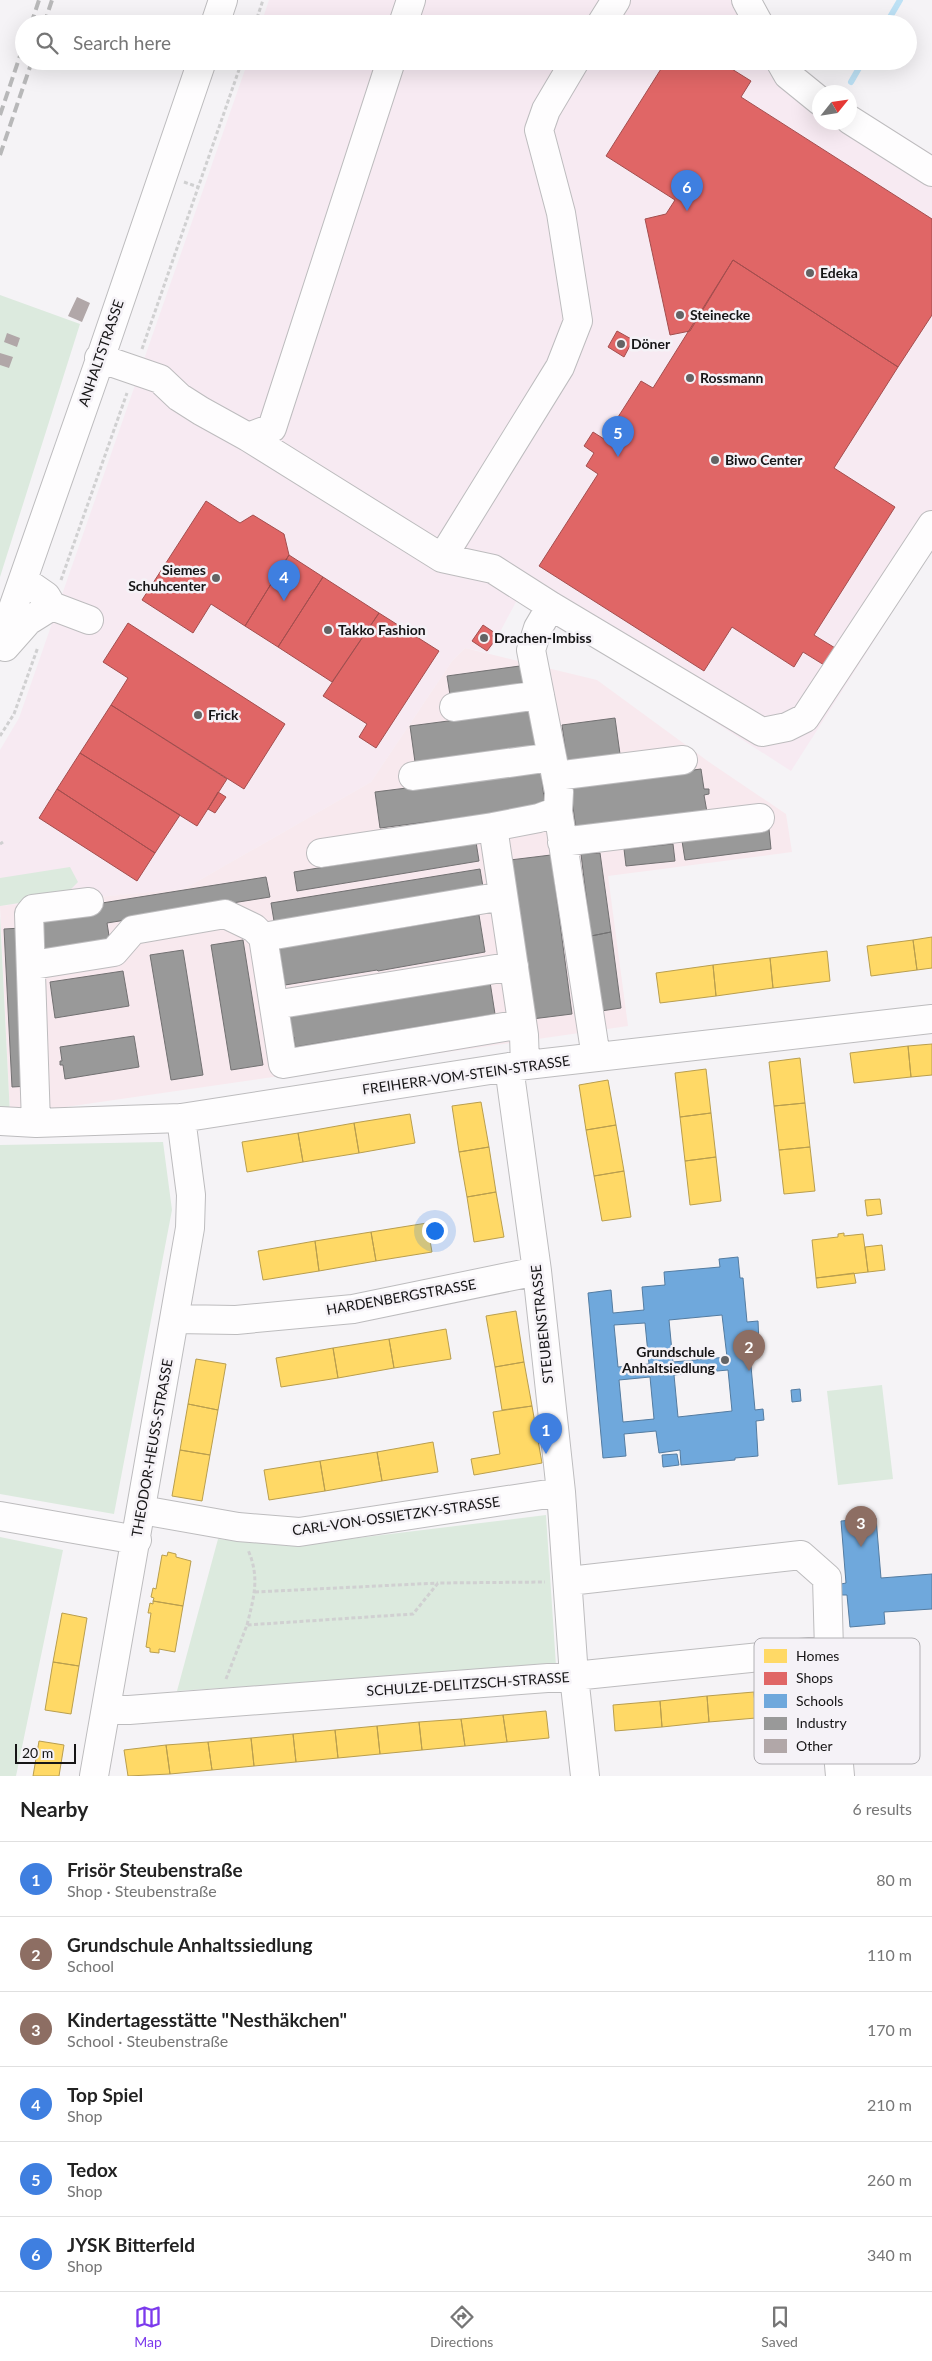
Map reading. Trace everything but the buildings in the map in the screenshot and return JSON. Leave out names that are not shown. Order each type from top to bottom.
[{"type":"street","points":[[217,15],[222,0]]},
{"type":"street","points":[[406,15],[411,0]]},
{"type":"street","points":[[607,15],[616,0]]},
{"type":"street","points":[[746,0],[754,15]]},
{"type":"street","name":"ANHALTSTRASSE","points":[[0,645],[65,463],[99,358],[199,70]]},
{"type":"street","points":[[248,437],[272,428],[388,70]]},
{"type":"street","points":[[442,558],[560,368],[578,321],[561,214],[539,130],[546,110],[570,70]]},
{"type":"street","points":[[785,70],[788,75],[812,94]]},
{"type":"street","points":[[857,124],[932,172]]},
{"type":"street","points":[[99,358],[160,379],[179,396],[442,558],[493,569],[551,606],[762,732],[787,727],[805,718],[932,525]]},
{"type":"street","points":[[23,580],[46,596],[52,606],[89,620]]},
{"type":"street","points":[[0,652],[14,639],[28,621],[52,606]]},
{"type":"street","points":[[551,606],[538,628],[531,650],[559,792],[558,811],[562,842],[596,1057]]},
{"type":"street","points":[[454,707],[540,695]]},
{"type":"street","points":[[413,776],[683,760]]},
{"type":"street","points":[[321,853],[493,827],[539,818],[558,811]]},
{"type":"street","points":[[562,842],[760,818]]},
{"type":"street","name":"STEUBENSTRASSE","points":[[493,827],[522,1024],[517,1066],[561,1492],[569,1581],[574,1676],[585,1776]]},
{"type":"street","points":[[263,937],[503,896]]},
{"type":"street","points":[[36,1123],[33,965],[29,914],[34,909],[90,902]]},
{"type":"street","points":[[33,965],[114,952],[133,930],[225,914],[254,928],[263,937],[283,1064],[522,1024]]},
{"type":"street","points":[[274,1005],[514,966]]},
{"type":"street","name":"FREIHERR-VOM-STEIN-STRASSE","points":[[0,1121],[36,1123],[181,1118],[517,1066],[932,1018]]},
{"type":"street","name":"THEODOR-HEUSS-STRASSE","points":[[94,1776],[190,1228],[191,1195],[181,1118]]},
{"type":"street","name":"HARDENBERGSTRASSE","points":[[174,1319],[236,1320],[354,1309],[537,1271]]},
{"type":"street","name":"CARL-VON-OSSIETZKY-STRASSE","points":[[142,1510],[238,1527],[299,1532],[561,1492]]},
{"type":"street","points":[[0,1516],[136,1540]]},
{"type":"street","points":[[569,1581],[802,1555],[827,1578],[829,1638]]},
{"type":"street","name":"SCHULZE-DELITZSCH-STRASSE","points":[[106,1709],[129,1710],[574,1676],[754,1658]]},
{"type":"path","points":[[258,15],[263,0]]},
{"type":"path","points":[[52,606],[239,70]]},
{"type":"path","points":[[0,736],[14,714],[40,642]]},
{"type":"path","points":[[220,1682],[227,1678],[247,1625],[255,1592],[255,1565],[238,1527]]},
{"type":"path","points":[[255,1592],[438,1583],[569,1581]]},
{"type":"path","points":[[247,1625],[413,1614],[438,1583]]},
{"type":"shaded area","points":[[269,0],[758,0],[767,15],[264,15]]},
{"type":"shaded area","points":[[245,70],[801,70],[805,75],[821,85],[812,85],[812,130],[857,130],[857,107],[932,154],[932,550],[791,771],[519,596],[489,653],[465,648],[452,661],[371,782],[184,889],[0,906],[0,750],[19,718]]},
{"type":"shaded area","points":[[465,648],[597,680],[709,762],[786,814],[792,852],[608,876],[628,1026],[10,1115],[0,906],[184,889],[371,782],[452,661]]},
{"type":"green space","points":[[0,295],[80,324],[0,577]]},
{"type":"green space","points":[[70,867],[78,882],[64,896],[0,906],[0,878]]},
{"type":"green space","points":[[0,916],[10,1115],[0,1114]]},
{"type":"green space","points":[[163,1142],[172,1210],[114,1514],[0,1494],[0,1145]]},
{"type":"green space","points":[[882,1385],[893,1479],[838,1485],[827,1391]]},
{"type":"green space","points":[[546,1515],[556,1666],[177,1691],[218,1539],[292,1546]]},
{"type":"green space","points":[[0,1537],[63,1550],[16,1776],[0,1776]]},
{"type":"waterway","points":[[891,15],[900,0]]},
{"type":"waterway","points":[[851,82],[858,70]]},
{"type":"railway","points":[[34,15],[39,0]]},
{"type":"railway","points":[[47,15],[52,0]]},
{"type":"railway","points":[[0,115],[15,70]]},
{"type":"railway","points":[[0,155],[29,70]]},
{"type":"place","name":"JYSK Bitterfeld","points":[[687,211]]},
{"type":"place","name":"Edeka","points":[[810,273]]},
{"type":"place","name":"Steinecke","points":[[680,315]]},
{"type":"place","name":"Döner","points":[[621,344]]},
{"type":"place","name":"Rossmann","points":[[690,378]]},
{"type":"place","name":"Tedox","points":[[618,457]]},
{"type":"place","name":"Biwo Center","points":[[715,460]]},
{"type":"place","name":"Siemes Schuhcenter","points":[[216,578]]},
{"type":"place","name":"Top Spiel","points":[[284,601]]},
{"type":"place","name":"Takko Fashion","points":[[328,630]]},
{"type":"place","name":"Drachen-Imbiss","points":[[484,638]]},
{"type":"place","name":"Frick","points":[[198,715]]},
{"type":"place","name":"Grundschule Anhaltsiedlung","points":[[725,1360]]},
{"type":"place","name":"Grundschule Anhaltssiedlung","points":[[749,1371]]},
{"type":"place","name":"Frisör Steubenstraße","points":[[546,1454]]},
{"type":"place","name":"Kindertagesstätte \"Nesthäkchen\"","points":[[861,1547]]}]
